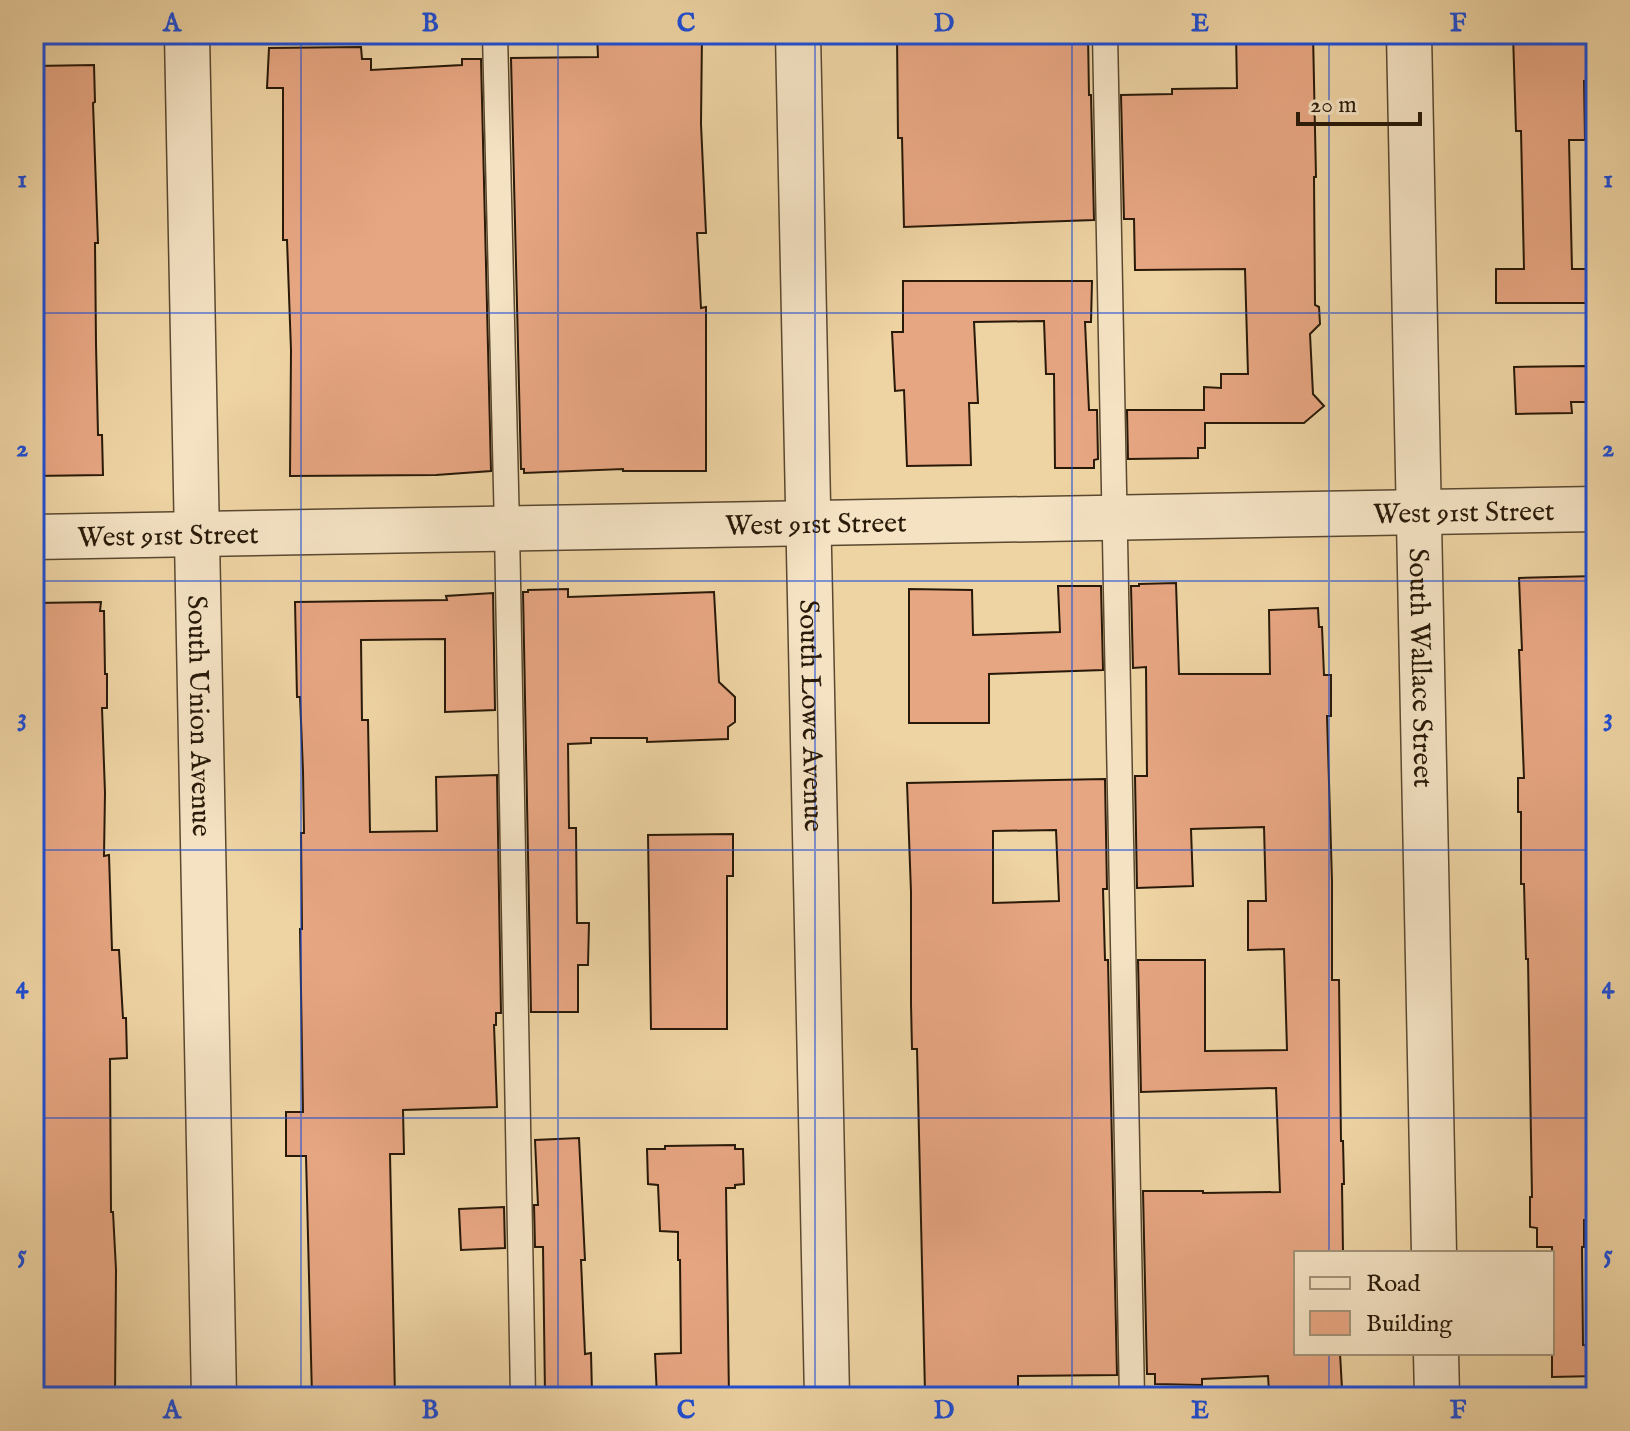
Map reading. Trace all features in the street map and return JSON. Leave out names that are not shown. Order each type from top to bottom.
[{"type":"street","name":"South Union Avenue","points":[[187,34],[214,1397]]},
{"type":"street","name":"South Lowe Avenue","points":[[798,34],[827,1397]]},
{"type":"street","name":"South Wallace Street","points":[[1409,34],[1434,1251]]},
{"type":"street","name":"West 91st Street","points":[[34,537],[1596,509]]},
{"type":"street","points":[[1436,1355],[1437,1397]]},
{"type":"lane","points":[[495,34],[523,1397]]},
{"type":"lane","points":[[1105,34],[1132,1397]]},
{"type":"building","points":[[597,34],[702,34],[701,124],[706,233],[697,233],[701,308],[706,307],[706,471],[623,469],[524,473],[521,469],[511,58],[598,57]]},
{"type":"building","points":[[897,34],[1088,34],[1094,220],[904,227],[902,138],[898,138]]},
{"type":"building","points":[[1236,34],[1313,34],[1315,305],[1319,307],[1320,324],[1310,334],[1313,394],[1324,406],[1304,423],[1205,423],[1205,448],[1198,448],[1198,458],[1128,459],[1127,410],[1204,410],[1204,387],[1221,388],[1221,374],[1248,374],[1245,269],[1135,270],[1134,219],[1124,219],[1121,95],[1172,94],[1172,89],[1237,88]]},
{"type":"building","points":[[1513,34],[1596,34],[1596,80],[1584,81],[1585,140],[1569,140],[1572,269],[1596,269],[1596,303],[1496,303],[1496,269],[1524,269],[1521,131],[1516,131]]},
{"type":"building","points":[[361,47],[362,59],[371,59],[371,70],[462,65],[462,59],[481,59],[491,471],[436,475],[290,476],[291,350],[287,240],[283,240],[283,88],[267,88],[269,48]]},
{"type":"building","points":[[94,65],[98,243],[95,243],[96,344],[98,435],[102,435],[103,475],[34,476],[34,66]]},
{"type":"building","points":[[903,281],[1092,281],[1091,322],[1085,322],[1089,410],[1097,410],[1098,459],[1094,460],[1094,468],[1055,468],[1054,374],[1046,374],[1044,321],[974,322],[978,403],[969,403],[971,465],[907,466],[904,390],[895,391],[892,332],[903,332]]},
{"type":"building","points":[[1586,366],[1587,402],[1571,402],[1572,413],[1516,414],[1514,367]]},
{"type":"building","points":[[1596,576],[1596,623],[1587,623],[1592,704],[1596,704],[1596,1220],[1584,1220],[1582,1247],[1583,1345],[1596,1346],[1596,1376],[1552,1377],[1554,1251],[1552,1247],[1537,1247],[1537,1228],[1530,1227],[1528,959],[1524,884],[1521,884],[1521,812],[1518,812],[1518,778],[1524,778],[1519,578]]},
{"type":"building","points":[[1176,583],[1179,674],[1270,674],[1269,610],[1318,608],[1324,675],[1331,675],[1331,716],[1327,716],[1332,980],[1339,980],[1343,1251],[1294,1251],[1294,1355],[1340,1355],[1342,1389],[1269,1391],[1268,1376],[1202,1379],[1202,1385],[1155,1384],[1155,1374],[1147,1374],[1143,1191],[1280,1192],[1276,1088],[1141,1092],[1138,960],[1205,960],[1205,1051],[1287,1050],[1284,949],[1248,950],[1248,901],[1266,901],[1264,827],[1191,829],[1193,886],[1137,888],[1135,776],[1147,776],[1146,667],[1133,668],[1131,586]]},
{"type":"building","points":[[1058,586],[1101,586],[1103,670],[989,674],[989,723],[909,723],[909,589],[972,590],[973,635],[1060,632]]},
{"type":"building","points":[[568,589],[568,597],[714,592],[719,682],[735,697],[735,722],[728,727],[728,739],[647,742],[647,738],[591,738],[591,743],[568,744],[569,828],[576,828],[577,923],[589,923],[588,965],[578,965],[578,1012],[531,1012],[523,592]]},
{"type":"building","points":[[493,593],[495,710],[445,712],[445,639],[361,640],[362,720],[368,720],[370,832],[437,831],[436,777],[497,775],[501,1013],[496,1013],[494,1025],[497,1107],[403,1110],[404,1154],[390,1154],[395,1397],[312,1397],[306,1156],[286,1156],[286,1112],[303,1112],[300,929],[301,833],[304,833],[295,602],[447,600],[446,596]]},
{"type":"building","points":[[101,602],[107,674],[107,708],[102,708],[104,856],[109,855],[112,950],[119,950],[127,1058],[110,1059],[111,1212],[116,1270],[115,1397],[36,1397],[34,603]]},
{"type":"building","points":[[1105,779],[1107,889],[1103,889],[1105,960],[1108,960],[1117,1375],[1018,1376],[1018,1391],[925,1392],[917,1049],[912,1049],[907,783]],"holes":[[[1056,830],[1059,901],[993,903],[993,831]]]},
{"type":"building","points":[[733,834],[733,876],[727,876],[727,1029],[651,1029],[648,835]]},
{"type":"building","points":[[579,1138],[585,1260],[581,1260],[585,1354],[591,1353],[592,1393],[545,1395],[543,1247],[535,1247],[534,1205],[538,1205],[535,1140]]},
{"type":"building","points":[[735,1145],[735,1149],[743,1149],[744,1184],[726,1188],[729,1397],[657,1397],[655,1354],[681,1353],[680,1260],[678,1232],[660,1231],[658,1185],[648,1184],[647,1149]]},
{"type":"building","points":[[504,1207],[505,1248],[461,1250],[459,1209]]}]
